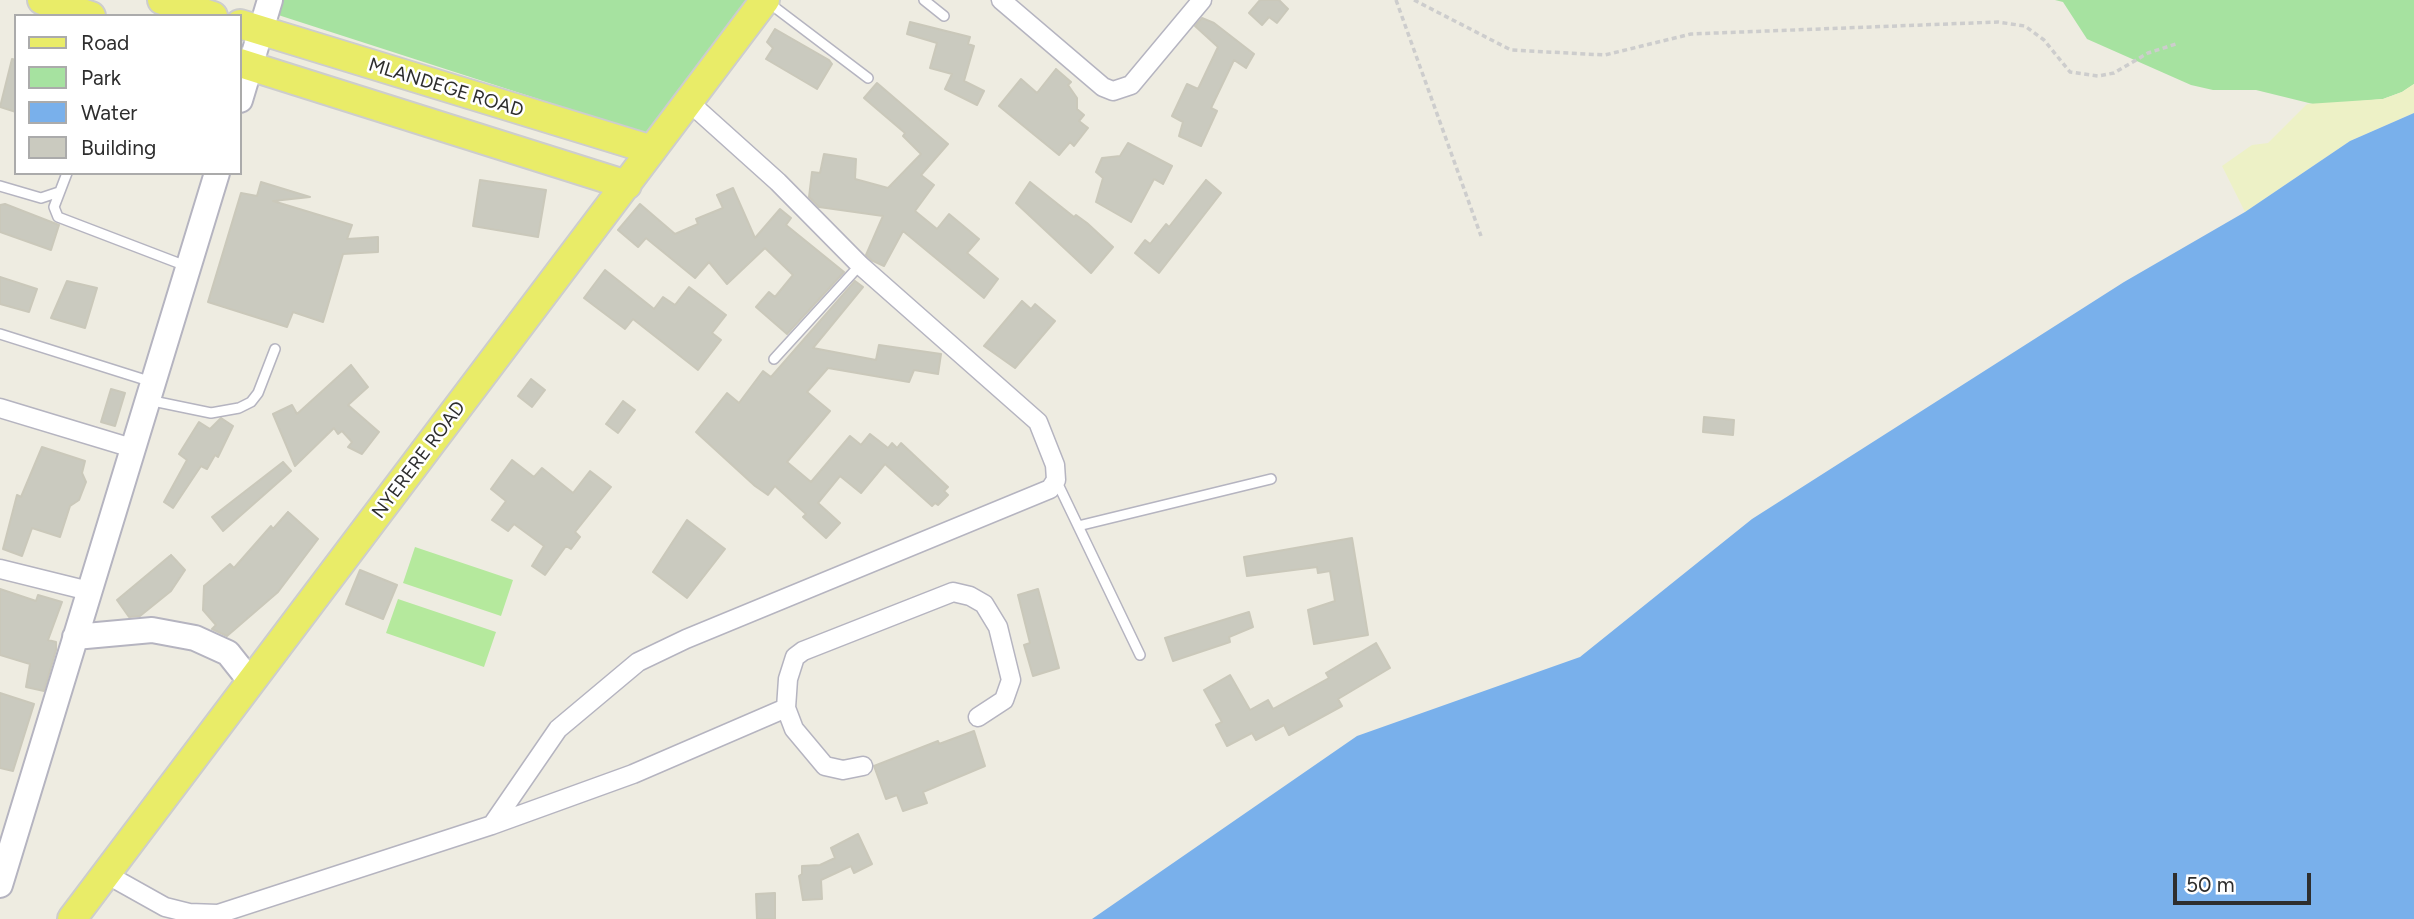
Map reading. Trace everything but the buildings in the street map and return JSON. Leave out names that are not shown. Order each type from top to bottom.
[{"type":"main road","points":[[42,0],[85,14]]},
{"type":"main road","points":[[162,0],[207,14]]},
{"type":"main road","name":"NYERERE ROAD","points":[[72,919],[765,0]]},
{"type":"main road","name":"MLANDEGE ROAD","points":[[250,27],[652,150]]},
{"type":"main road","name":"MLANDEGE ROAD","points":[[245,65],[626,185]]},
{"type":"street","points":[[242,86],[250,27],[270,0]]},
{"type":"street","points":[[1001,0],[1103,88],[1113,91],[1131,85],[1202,0]]},
{"type":"street","points":[[492,825],[558,729],[638,662],[686,639],[1050,489],[1056,480],[1055,465],[1038,422],[860,265],[778,182],[689,102]]},
{"type":"street","points":[[0,885],[6,836],[75,637],[216,175]]},
{"type":"street","points":[[0,408],[132,448]]},
{"type":"street","points":[[0,569],[89,591]]},
{"type":"street","points":[[863,766],[843,771],[825,766],[794,729],[786,708],[788,679],[795,657],[803,651],[953,592],[984,604],[998,626],[1011,680],[1004,700],[978,717]]},
{"type":"street","points":[[75,637],[152,630],[195,638],[228,653],[251,682]]},
{"type":"street","points":[[106,874],[165,907],[219,917],[492,825],[633,774],[786,708]]},
{"type":"lane","points":[[765,0],[868,78]]},
{"type":"lane","points":[[924,0],[944,16]]},
{"type":"lane","points":[[66,175],[54,207],[58,217],[188,266]]},
{"type":"lane","points":[[0,186],[41,198],[60,192]]},
{"type":"lane","points":[[774,359],[860,265]]},
{"type":"lane","points":[[0,334],[211,413],[239,408],[251,402],[258,393],[275,349]]},
{"type":"lane","points":[[1056,480],[1140,655]]},
{"type":"lane","points":[[1078,526],[1270,480]]},
{"type":"path","points":[[1396,0],[1481,236]]},
{"type":"path","points":[[1414,0],[1511,50],[1605,55],[1691,34],[1998,22],[2025,26],[2034,32],[2045,40],[2070,72],[2098,76],[2114,73],[2148,53],[2176,44]]},
{"type":"green space","points":[[276,0],[760,0],[656,137],[272,13]]},
{"type":"green space","points":[[2055,0],[2414,0],[2414,84],[2383,99],[2317,105],[2256,90],[2213,90],[2191,85],[2087,39],[2063,2]]},
{"type":"green space","points":[[415,547],[513,580],[501,616],[403,583]]},
{"type":"green space","points":[[398,599],[496,632],[484,667],[386,633]]},
{"type":"sand","points":[[2414,84],[2414,113],[2350,141],[2245,212],[2222,166],[2252,145],[2268,143],[2307,104],[2383,99]]},
{"type":"water","points":[[2414,113],[2414,919],[1092,919],[1357,736],[1580,657],[1752,519],[2124,282],[2245,212],[2350,141]]}]
